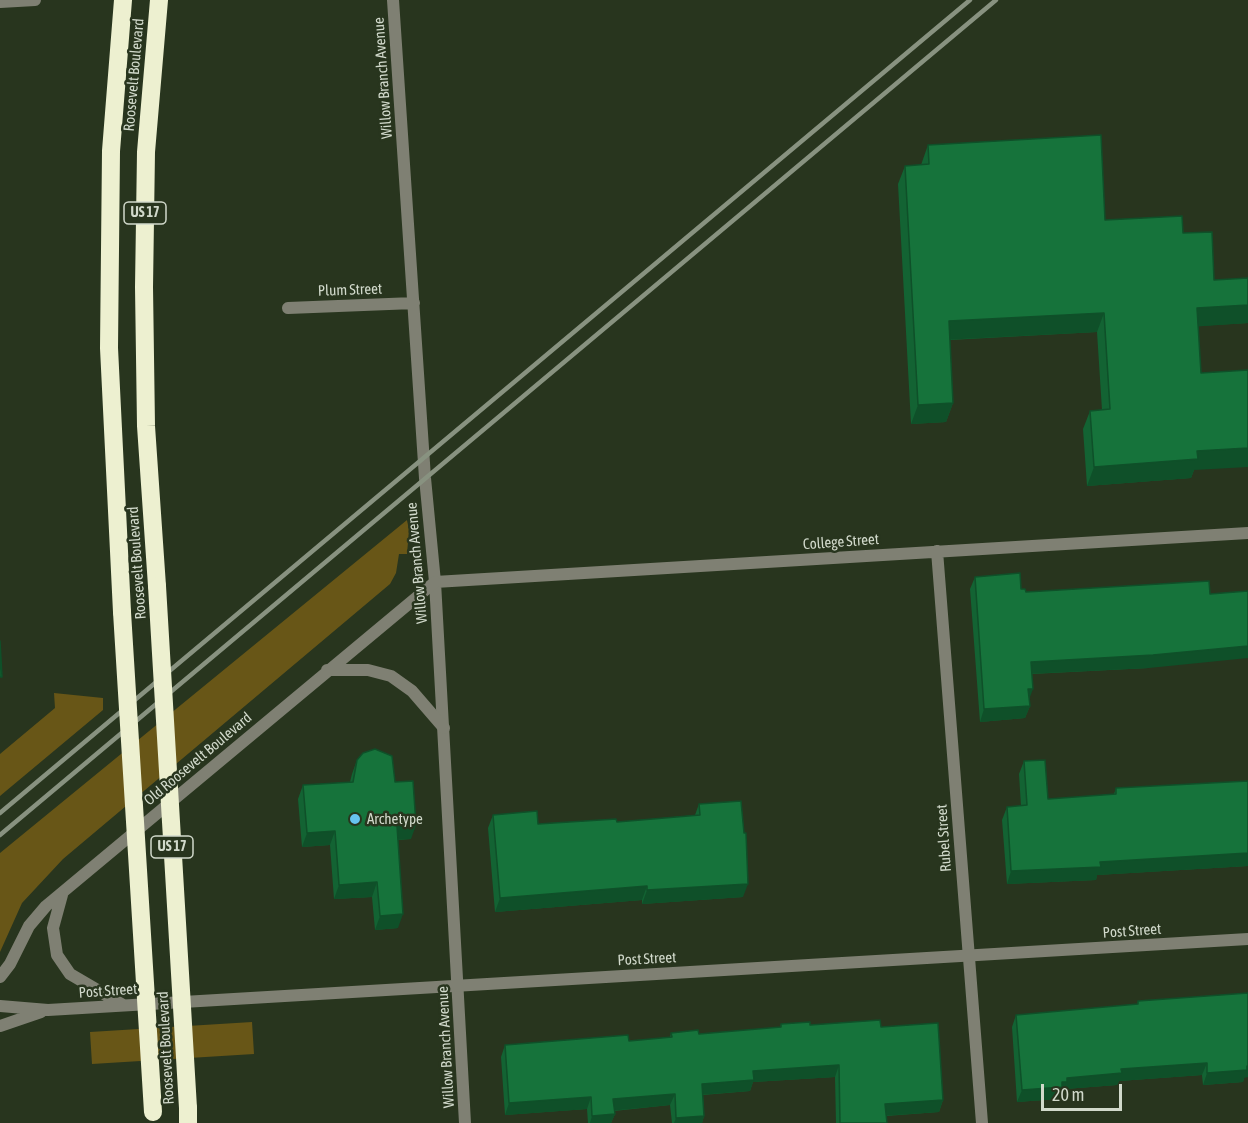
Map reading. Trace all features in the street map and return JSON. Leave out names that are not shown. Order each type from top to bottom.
[{"type":"highway","name":"Roosevelt Boulevard","points":[[123,0],[111,151],[109,348],[122,612],[153,1117]]},
{"type":"highway","name":"Roosevelt Boulevard","points":[[159,0],[146,152],[144,287],[146,426],[188,1116]]},
{"type":"street","points":[[0,2],[35,0]]},
{"type":"street","name":"Willow Branch Avenue","points":[[393,0],[435,582],[465,1123]]},
{"type":"street","name":"Plum Street","points":[[288,308],[414,303]]},
{"type":"street","name":"College Street","points":[[435,582],[1248,532]]},
{"type":"street","name":"Rubel Street","points":[[937,551],[982,1123]]},
{"type":"street","name":"Old Roosevelt Boulevard","points":[[0,977],[10,964],[33,920],[327,670],[435,582]]},
{"type":"street","points":[[327,670],[368,670],[391,676],[412,691],[444,728]]},
{"type":"street","points":[[63,894],[53,928],[57,956],[70,974],[123,1005]]},
{"type":"street","name":"Post Street","points":[[0,1006],[48,1010],[1248,939]]},
{"type":"street","name":"Post Street","points":[[0,1026],[48,1010]]},
{"type":"shaded area","points":[[407,520],[409,530],[407,554],[399,554],[396,573],[390,584],[63,859],[22,903],[0,952],[0,853]]},
{"type":"shaded area","points":[[54,693],[103,698],[103,710],[0,796],[0,754],[55,708]]},
{"type":"shaded area","points":[[252,1022],[254,1054],[92,1064],[90,1032]]},
{"type":"building","points":[[1101,135],[1105,220],[1182,216],[1183,233],[1212,232],[1214,280],[1248,278],[1248,305],[1197,308],[1201,373],[1248,370],[1248,448],[1197,451],[1198,459],[1094,467],[1090,411],[1110,409],[1104,313],[949,321],[953,403],[918,405],[905,166],[929,164],[928,145]]},
{"type":"building","points":[[1020,573],[1021,589],[1025,589],[1026,592],[1209,581],[1210,594],[1248,591],[1248,646],[1153,655],[1031,662],[1033,689],[1028,689],[1030,706],[984,709],[975,577]]},
{"type":"building","points":[[0,641],[2,677],[0,677]]},
{"type":"building","points":[[375,749],[392,756],[395,782],[413,781],[416,825],[397,826],[403,914],[380,916],[377,882],[339,885],[335,831],[307,833],[303,785],[353,782],[357,760],[363,753]]},
{"type":"building","points":[[1045,760],[1048,799],[1116,794],[1116,788],[1248,781],[1248,853],[1100,862],[1101,867],[1011,871],[1007,807],[1027,805],[1024,761]]},
{"type":"building","points":[[741,801],[744,833],[746,833],[748,884],[647,890],[647,886],[500,898],[493,815],[537,811],[538,824],[616,819],[617,822],[700,815],[699,804]]},
{"type":"building","points":[[1248,993],[1247,1070],[1207,1073],[1207,1063],[1121,1069],[1122,1073],[1067,1078],[1067,1082],[1062,1082],[1062,1087],[1022,1090],[1016,1015],[1138,1004],[1138,1001]]},
{"type":"building","points":[[880,1020],[881,1027],[938,1023],[943,1100],[885,1104],[887,1123],[840,1123],[839,1065],[753,1071],[754,1080],[702,1084],[704,1116],[676,1118],[675,1094],[613,1099],[615,1114],[592,1116],[591,1097],[509,1103],[505,1045],[628,1035],[629,1041],[672,1037],[671,1033],[698,1030],[699,1034],[781,1027],[781,1024],[810,1022],[810,1025]]},
{"type":"railway","points":[[0,813],[970,0]]},
{"type":"railway","points":[[0,835],[996,0]]},
{"type":"place","name":"Archetype","points":[[355,819]]}]
